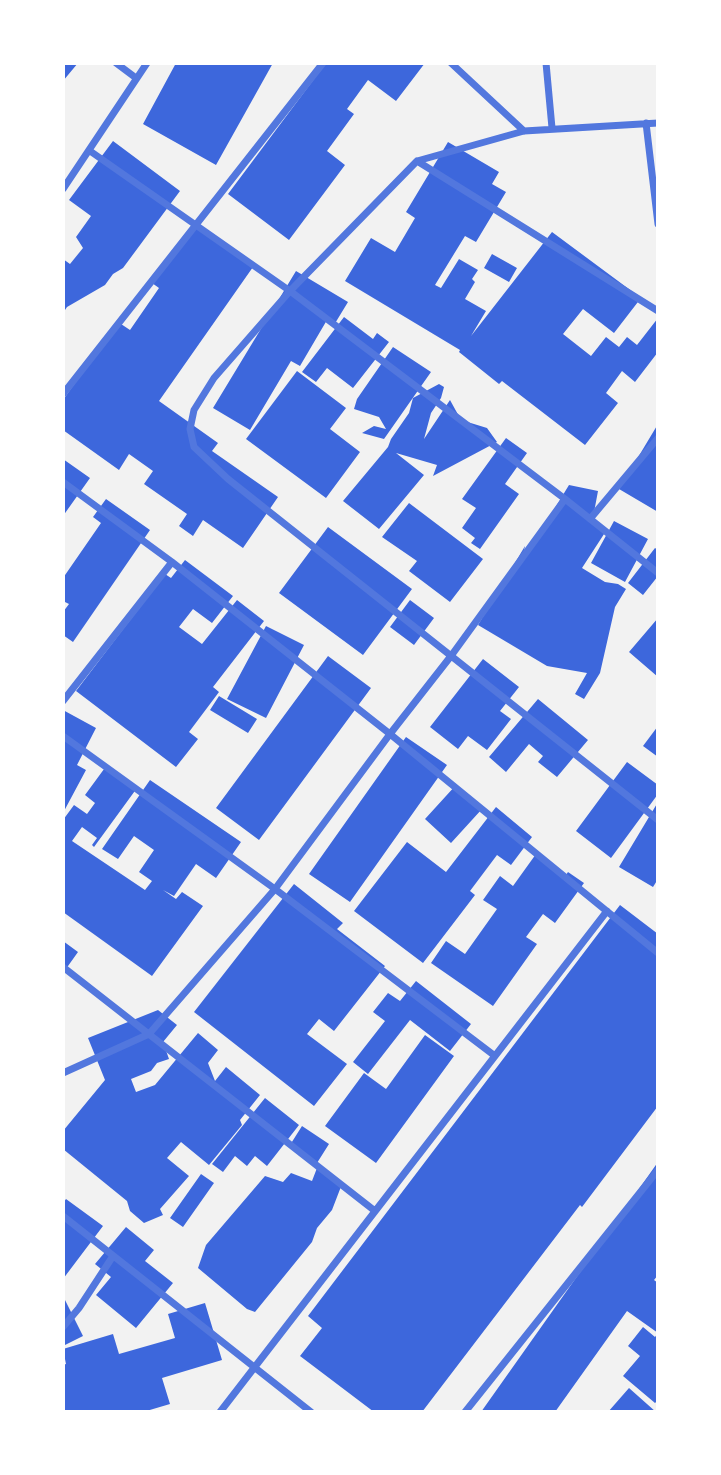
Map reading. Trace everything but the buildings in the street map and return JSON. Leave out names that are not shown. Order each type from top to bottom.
[{"type":"street","points":[[116,63],[136,78]]},
{"type":"street","points":[[63,189],[147,63]]},
{"type":"street","points":[[63,394],[323,63]]},
{"type":"street","points":[[451,63],[524,131]]},
{"type":"street","points":[[546,63],[552,128]]},
{"type":"street","points":[[646,123],[658,225]]},
{"type":"street","points":[[658,123],[524,131],[417,161],[290,291],[214,378],[194,410],[190,429],[194,447],[239,488],[658,820]]},
{"type":"street","points":[[90,151],[290,291],[565,499],[658,573]]},
{"type":"street","points":[[417,161],[658,312]]},
{"type":"street","points":[[590,519],[658,438]]},
{"type":"street","points":[[63,482],[172,562],[390,734],[658,953]]},
{"type":"street","points":[[63,1073],[149,1034],[275,889],[451,656],[565,499]]},
{"type":"street","points":[[63,701],[172,562]]},
{"type":"street","points":[[63,736],[275,889],[495,1056]]},
{"type":"street","points":[[220,1412],[607,911]]},
{"type":"street","points":[[63,967],[375,1211]]},
{"type":"street","points":[[465,1412],[658,1170]]},
{"type":"street","points":[[63,1216],[311,1412]]},
{"type":"street","points":[[63,1327],[79,1308],[113,1256]]}]
